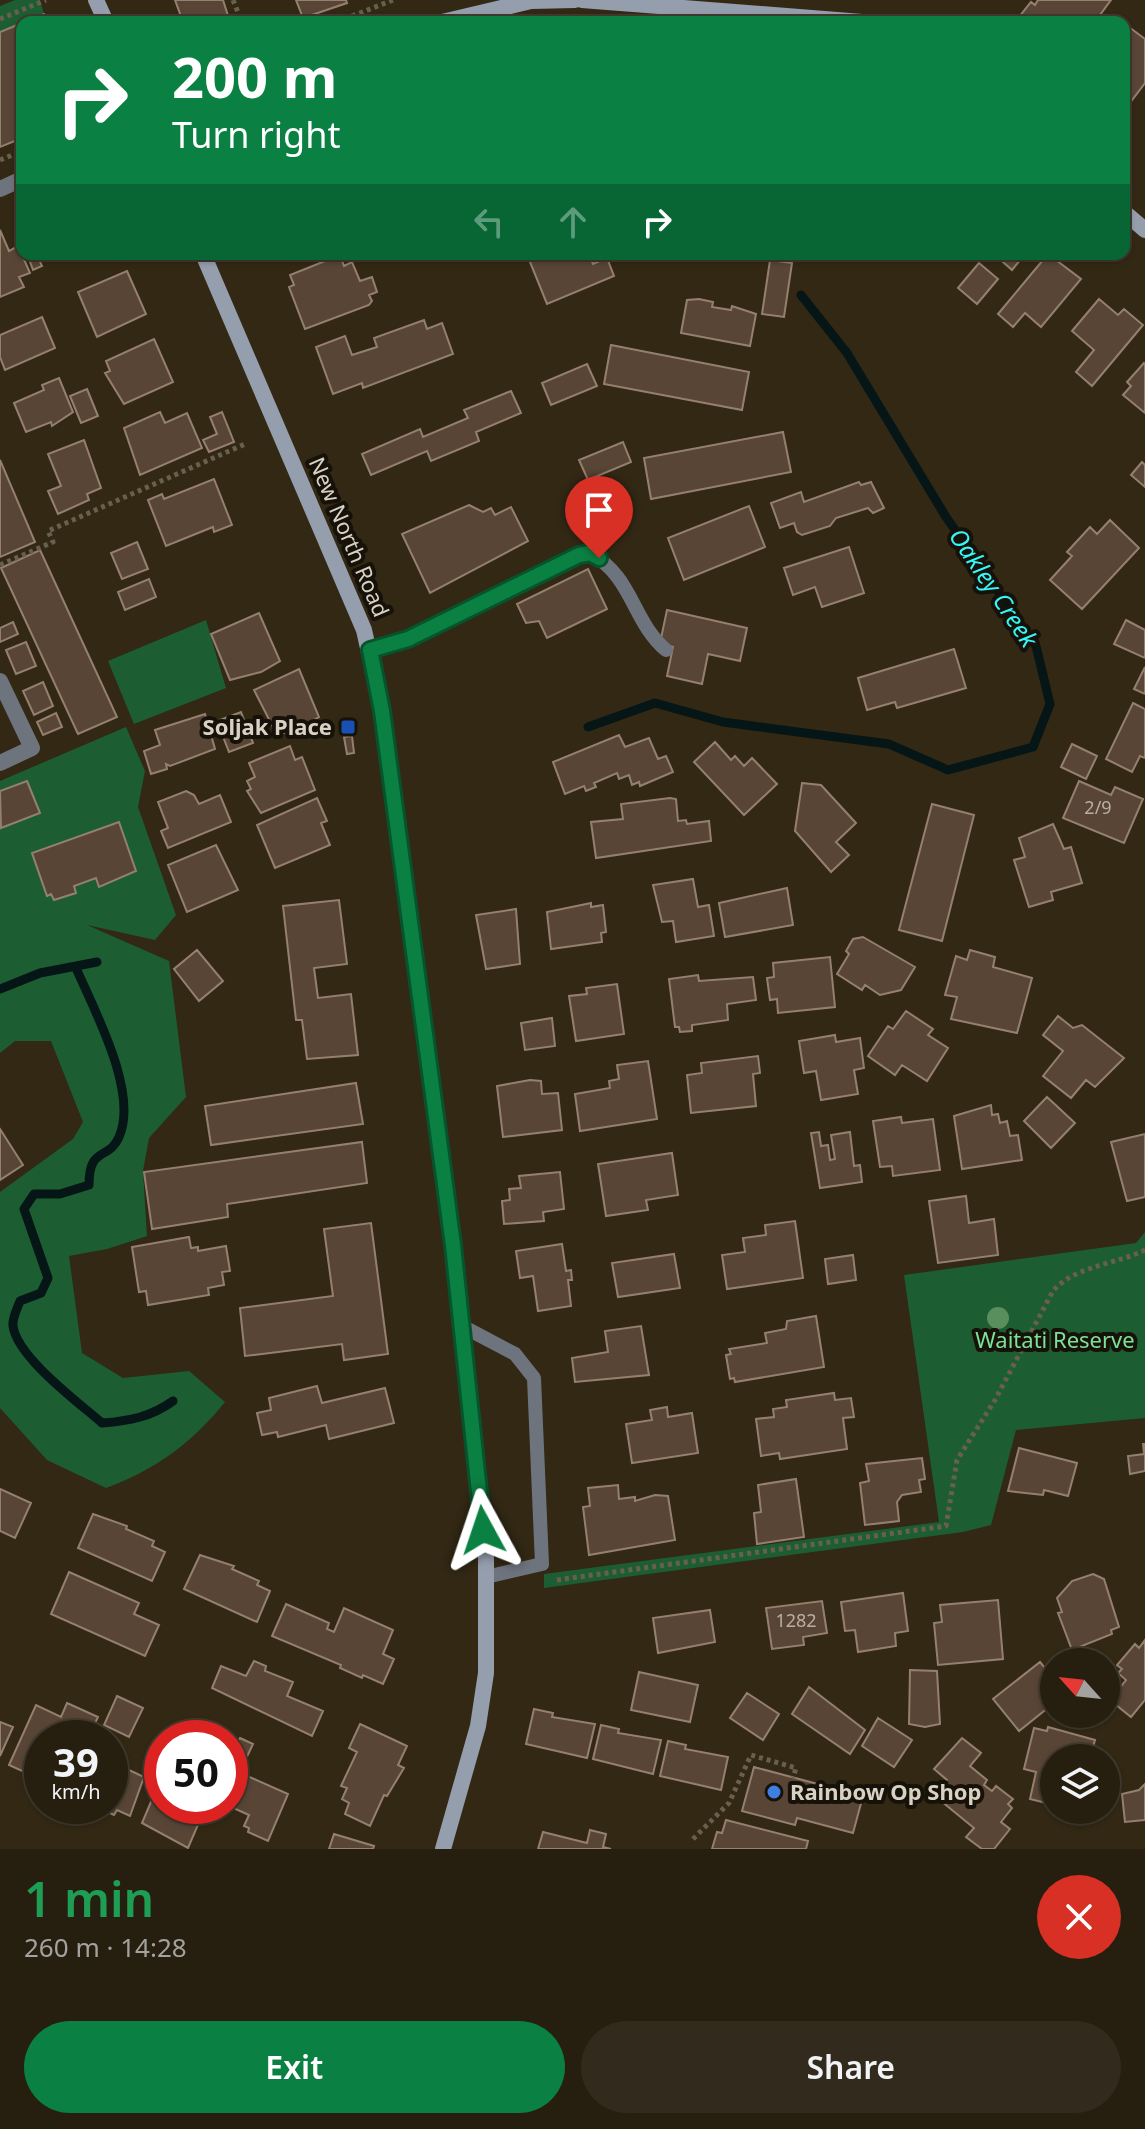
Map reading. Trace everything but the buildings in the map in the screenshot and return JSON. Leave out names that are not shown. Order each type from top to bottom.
[{"type":"main road","points":[[467,16],[531,1],[575,0]]},
{"type":"main road","points":[[582,0],[786,16]]},
{"type":"main road","name":"New North Road","points":[[206,260],[338,565],[370,650],[382,711],[462,1326],[486,1577],[486,1673],[478,1726],[443,1849]]},
{"type":"street","points":[[0,681],[32,748],[0,763]]},
{"type":"lane","points":[[370,650],[408,639],[579,555],[590,553],[623,580],[654,640],[666,650]]},
{"type":"lane","points":[[462,1326],[515,1354],[534,1378],[542,1564],[486,1577]]},
{"type":"path","points":[[0,19],[46,0]]},
{"type":"path","points":[[352,16],[393,0]]},
{"type":"path","points":[[0,565],[53,542],[48,531],[245,444]]},
{"type":"path","points":[[547,1581],[946,1526],[957,1460],[995,1400],[1053,1291],[1059,1283],[1145,1250]]},
{"type":"path","points":[[693,1839],[729,1803],[751,1755],[796,1768],[793,1778]]},
{"type":"green space","points":[[15,0],[40,0],[44,14],[16,16],[16,25],[0,32],[0,6]]},
{"type":"green space","points":[[206,620],[226,688],[134,724],[108,661]]},
{"type":"green space","points":[[126,727],[145,771],[138,807],[176,915],[155,940],[87,925],[169,961],[186,1097],[149,1138],[143,1171],[147,1236],[107,1249],[69,1256],[82,1353],[123,1378],[189,1371],[225,1402],[172,1454],[141,1473],[106,1488],[47,1460],[0,1408],[0,1192],[73,1139],[83,1122],[51,1041],[15,1041],[0,1053],[0,781]]},
{"type":"green space","name":"Waitati Reserve","points":[[1145,1232],[1145,1418],[1016,1430],[991,1525],[963,1532],[544,1588],[544,1574],[939,1522],[904,1275],[1136,1243]]},
{"type":"waterway","name":"Oakley Creek","points":[[588,727],[655,703],[723,722],[889,744],[948,770],[1033,747],[1050,704],[1036,646],[946,517],[847,353],[801,295]]},
{"type":"waterway","name":"Oakley Creek","points":[[0,989],[40,973],[97,962]]},
{"type":"waterway","name":"Oakley Creek","points":[[76,968],[112,1051],[119,1075],[124,1119],[115,1144],[92,1164],[89,1185],[60,1194],[34,1194],[24,1209],[48,1278],[41,1293],[20,1301],[13,1326],[17,1338],[37,1365],[102,1423],[139,1417],[173,1401]]},
{"type":"place","name":"Soljak Place","points":[[348,727]]},
{"type":"place","name":"Rainbow Op Shop","points":[[774,1792]]},
{"type":"route","points":[[483,1530],[453,1245],[382,711],[370,650],[408,639],[579,555],[590,553],[599,558]]}]
